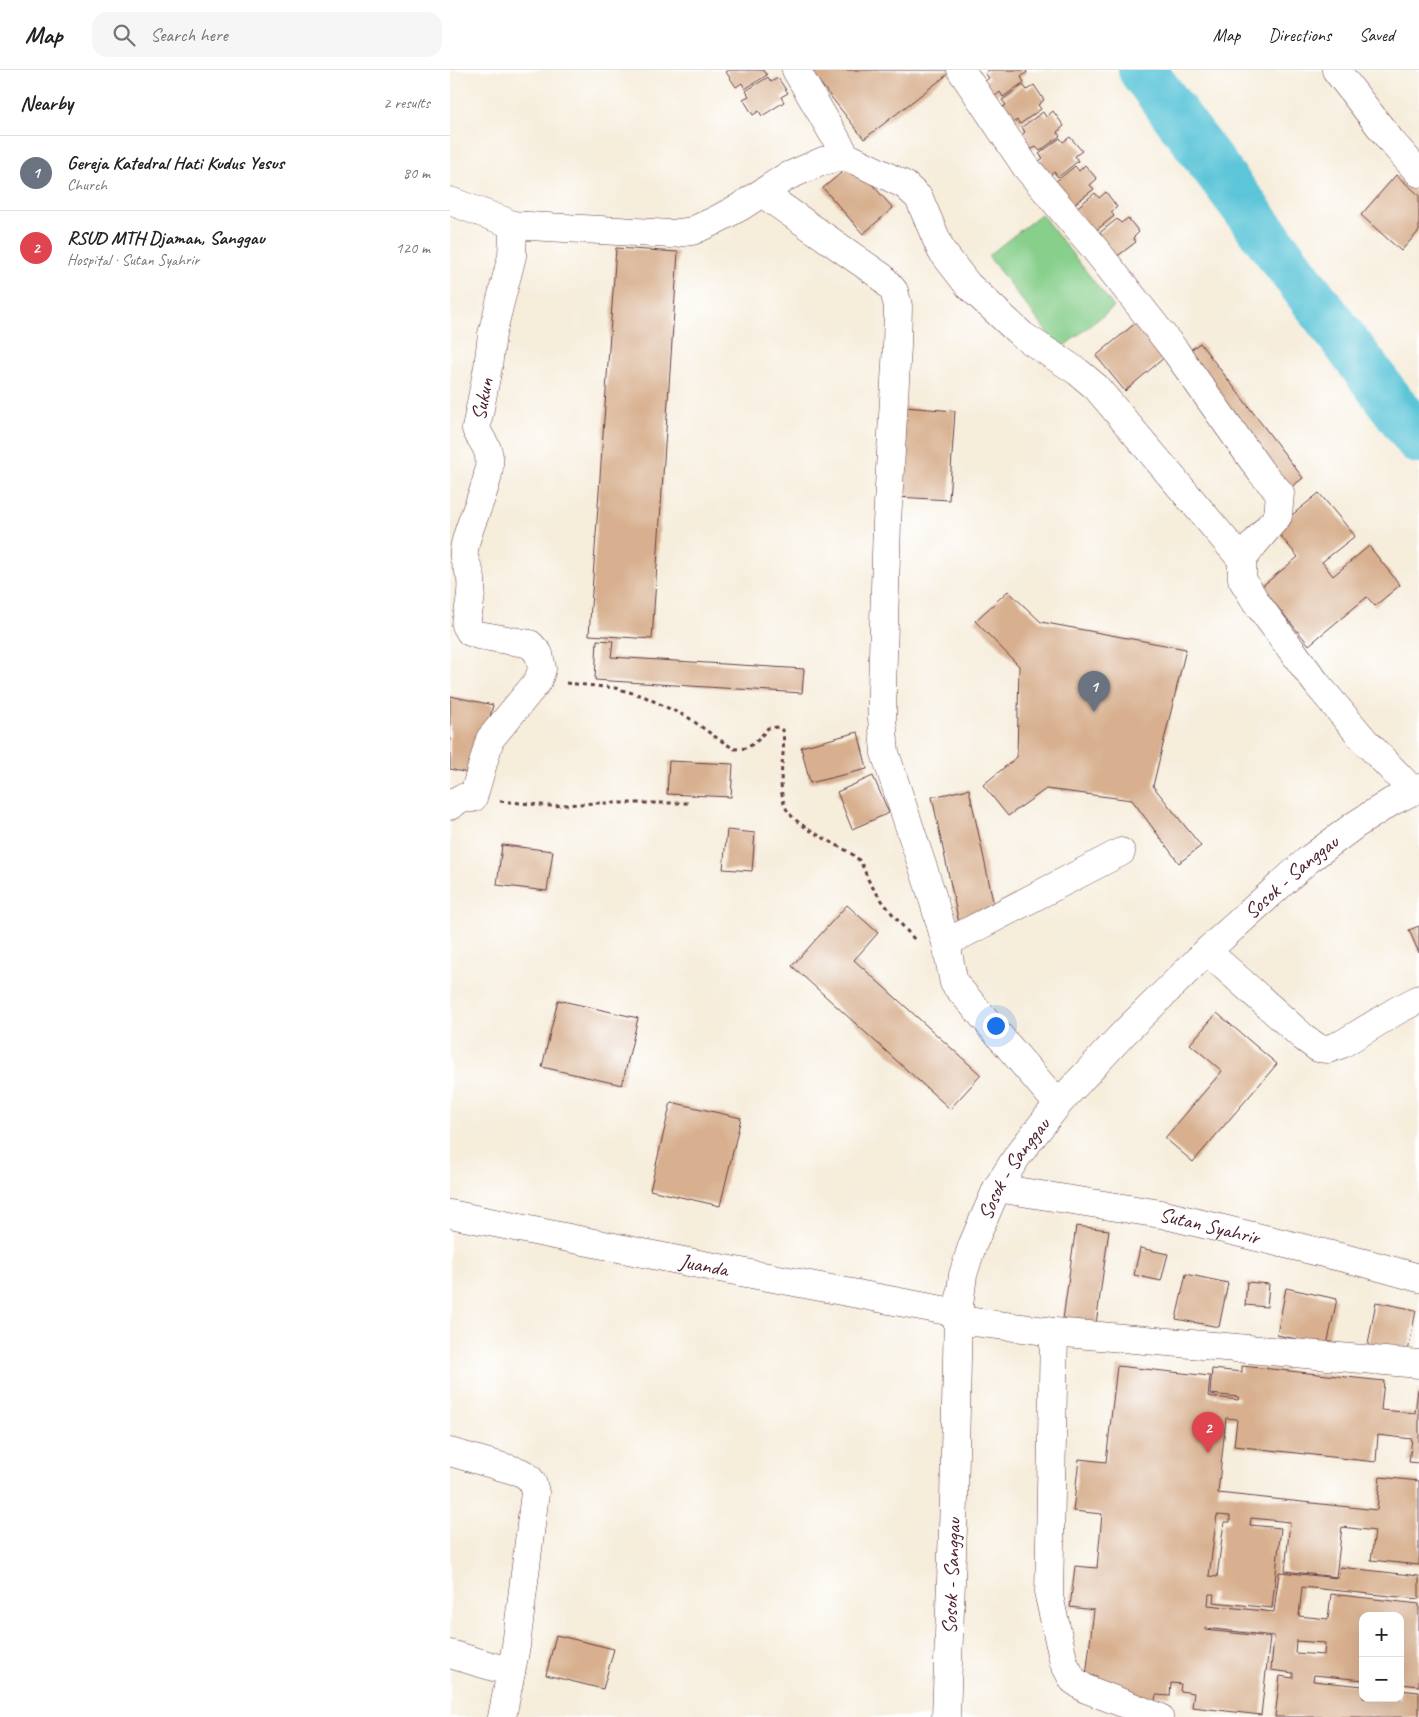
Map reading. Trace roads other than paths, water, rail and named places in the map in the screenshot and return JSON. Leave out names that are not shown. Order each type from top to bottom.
[{"type":"main road","points":[[796,70],[846,156],[905,185],[920,198],[941,250],[968,284],[1022,335],[1078,372],[1096,387],[1242,560]]},
{"type":"main road","points":[[961,70],[1026,167],[1095,249],[1176,352],[1261,472],[1280,493],[1278,516],[1242,560],[1242,579],[1256,602],[1323,692],[1365,742],[1416,789]]},
{"type":"main road","points":[[1336,70],[1391,141],[1419,173]]},
{"type":"main road","points":[[450,201],[504,221],[511,226],[671,234],[692,231],[740,207],[786,177],[823,161],[846,156]]},
{"type":"main road","points":[[762,193],[882,276],[894,291],[898,306],[887,522],[882,718],[885,753],[930,889],[946,943],[954,983],[1058,1104]]},
{"type":"main road","name":"Sukun","points":[[461,802],[490,739],[538,681],[542,669],[539,654],[530,644],[478,636],[470,632],[466,625],[471,596],[471,580],[463,551],[474,514],[486,485],[489,463],[487,450],[476,429],[488,367],[492,334],[512,256],[513,232],[511,226]]},
{"type":"main road","name":"Sosok - Sanggau","points":[[946,1717],[954,1510],[958,1317],[963,1275],[972,1246],[997,1188],[1018,1156],[1058,1104],[1123,1034],[1208,950],[1308,860],[1355,825],[1416,789]]},
{"type":"main road","points":[[946,943],[1121,852]]},
{"type":"main road","points":[[1208,950],[1303,1037],[1318,1048],[1328,1049],[1342,1044],[1419,999]]},
{"type":"main road","name":"Sutan Syahrir","points":[[997,1188],[1160,1214],[1369,1264],[1419,1278]]},
{"type":"main road","name":"Juanda","points":[[450,1214],[958,1317],[1054,1332],[1419,1364]]},
{"type":"main road","points":[[1054,1332],[1049,1596],[1064,1662],[1073,1680],[1086,1689],[1158,1717]]},
{"type":"main road","points":[[450,1452],[520,1472],[528,1476],[534,1483],[535,1493],[516,1646],[502,1717]]},
{"type":"main road","points":[[450,1654],[511,1672]]},
{"type":"waterway","points":[[1142,70],[1419,440]]},
{"type":"place","name":"Gereja Katedral Hati Kudus Yesus","points":[[1094,712]]},
{"type":"place","name":"RSUD MTH Djaman, Sanggau","points":[[1208,1453]]}]
